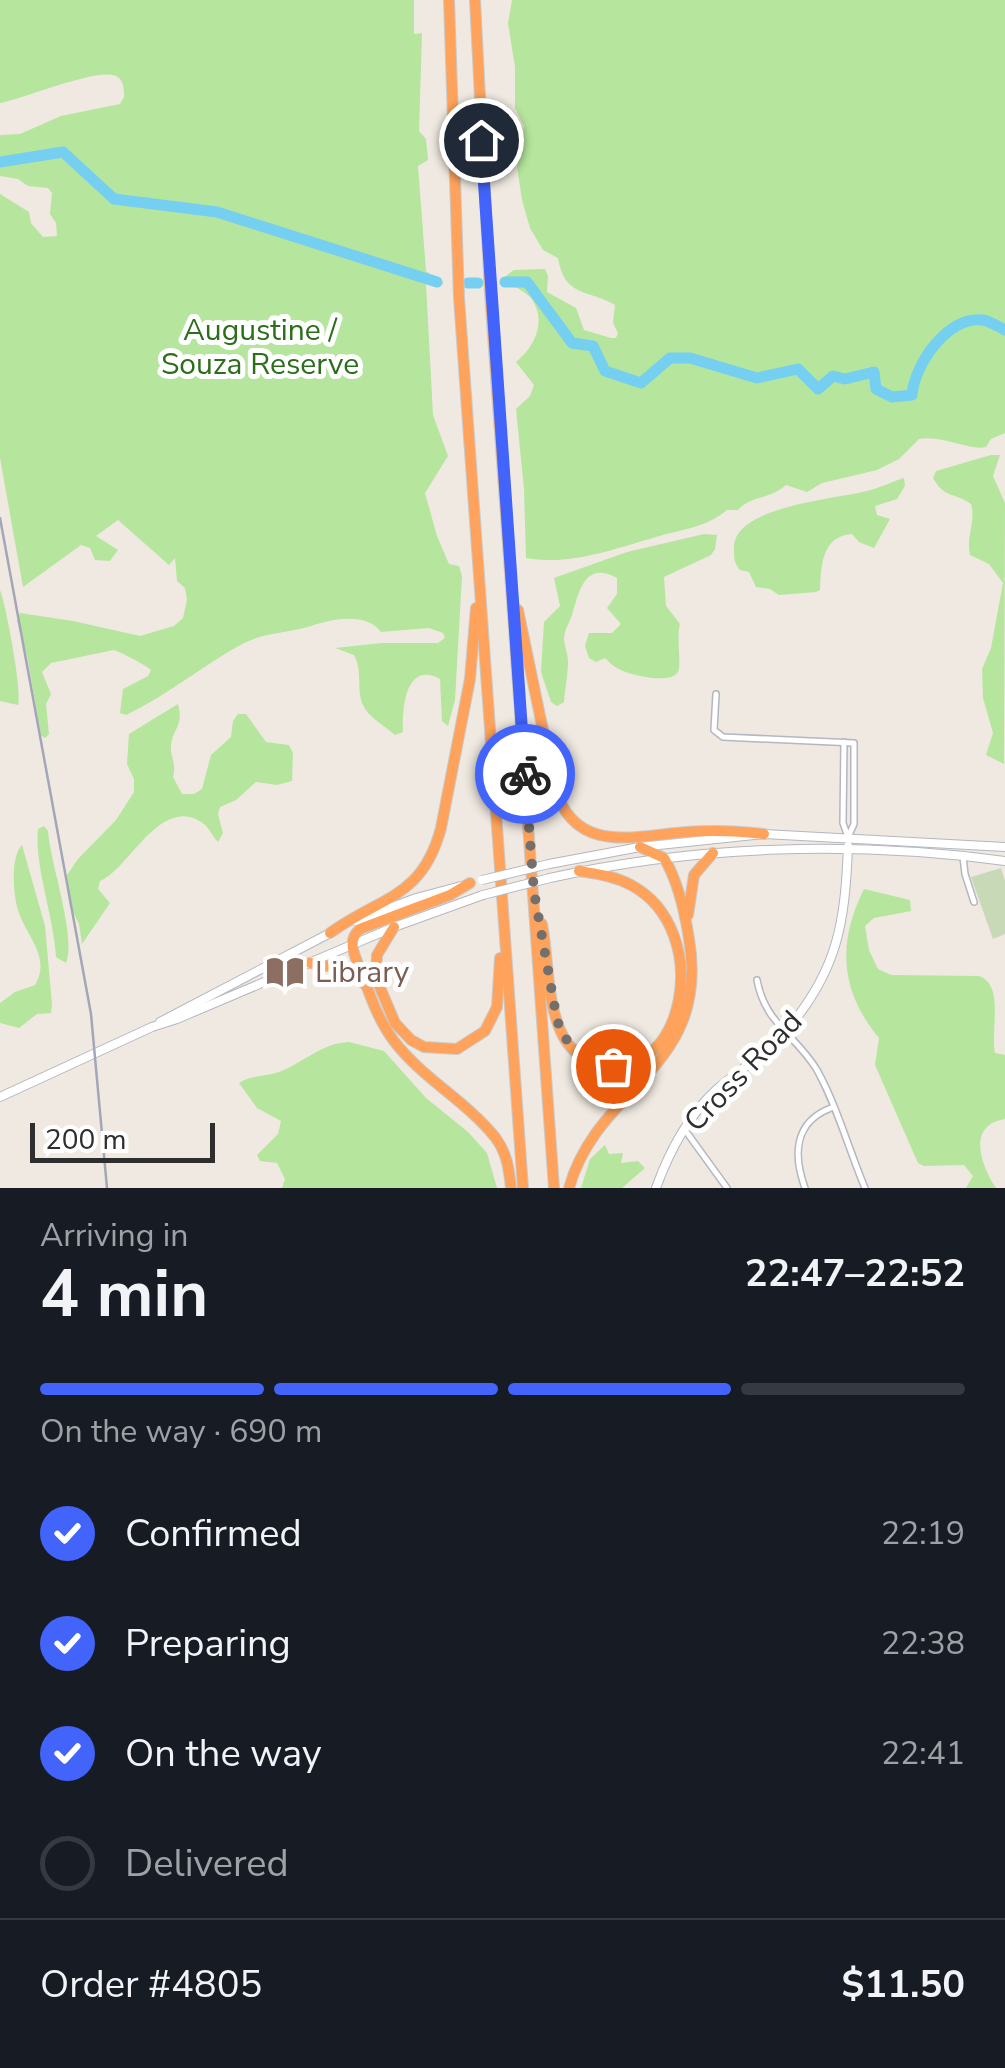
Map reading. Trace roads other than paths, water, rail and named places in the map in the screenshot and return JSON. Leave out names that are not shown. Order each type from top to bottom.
[{"type":"highway","points":[[449,0],[454,220],[523,1188]]},
{"type":"highway","points":[[475,0],[485,214],[554,1188]]},
{"type":"highway","points":[[330,933],[403,892],[426,865],[437,843],[470,679],[478,572]]},
{"type":"highway","points":[[510,580],[555,788],[564,809],[575,821],[592,833],[616,840],[708,831],[764,834]]},
{"type":"highway","points":[[569,1188],[590,1140],[660,1062],[690,1005],[694,977],[688,930],[676,885],[664,858],[640,847]]},
{"type":"highway","points":[[688,930],[692,881],[697,869],[713,853]]},
{"type":"highway","points":[[534,892],[557,1020],[565,1038],[574,1051],[592,1062],[613,1066],[632,1062],[661,1038],[676,1012],[682,979],[678,946],[668,921],[645,894],[617,879],[579,872]]},
{"type":"highway","points":[[476,882],[360,929],[352,944],[366,986],[395,1043],[496,1138],[506,1157],[512,1188]]},
{"type":"highway","points":[[394,926],[375,966],[391,1015],[417,1044],[451,1050],[480,1036],[495,1014],[503,912]]},
{"type":"highway","points":[[310,963],[340,968],[366,986]]},
{"type":"main road","points":[[152,1027],[330,933],[394,906],[549,864],[640,847],[764,834],[1005,846]]},
{"type":"main road","name":"Cross Road","points":[[656,1188],[684,1128],[715,1091],[785,1033],[813,995],[833,955],[844,914],[848,836]]},
{"type":"main road","points":[[0,1097],[152,1027],[394,926],[550,878],[664,858],[790,849],[1005,861]]},
{"type":"main road","points":[[228,984],[235,994]]},
{"type":"street","points":[[716,694],[714,727],[720,736],[854,743],[854,824],[848,836]]},
{"type":"street","points":[[844,742],[843,823],[848,836]]},
{"type":"street","points":[[963,857],[964,874],[974,902]]},
{"type":"street","points":[[756,980],[764,1007],[816,1068],[865,1188]]},
{"type":"street","points":[[805,1188],[798,1163],[799,1140],[813,1117],[832,1108]]},
{"type":"street","points":[[684,1128],[727,1188]]},
{"type":"waterway","points":[[0,162],[63,152],[114,199],[217,212],[437,282]]},
{"type":"waterway","points":[[505,282],[527,282],[572,343],[593,346],[605,371],[641,383],[670,358],[690,358],[757,378],[798,369],[818,389],[833,376],[845,379],[874,372],[876,389],[892,397],[912,395],[926,357],[957,325],[983,320],[1005,330]]},
{"type":"waterway","points":[[468,283],[478,283]]},
{"type":"railway","points":[[0,518],[91,1014],[107,1188]]},
{"type":"place","name":"Library","points":[[285,972]]},
{"type":"park label","name":"Augustine / Souza Reserve","points":[[260,347]]}]
